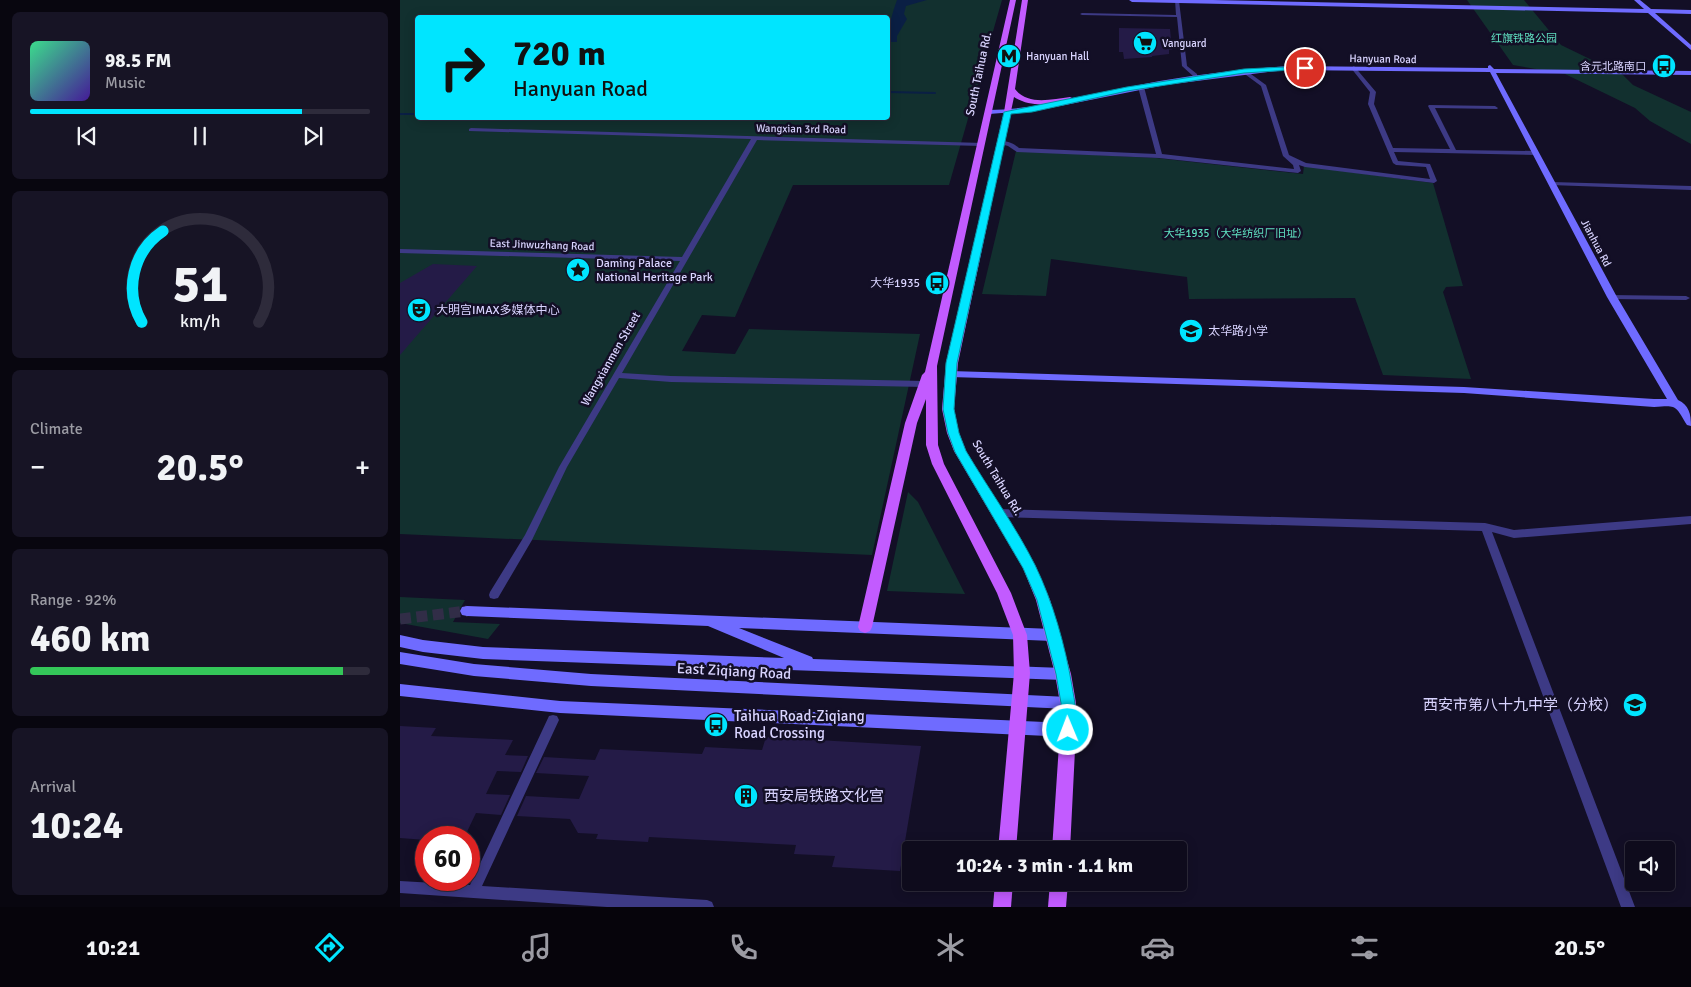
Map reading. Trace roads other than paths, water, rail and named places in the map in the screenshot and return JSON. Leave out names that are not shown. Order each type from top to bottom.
[{"type":"main road","name":"South Taihua Rd.","points":[[1008,841],[1022,673],[1020,635],[1004,593],[938,464],[932,445],[931,366],[1013,0]]},
{"type":"main road","name":"South Taihua Rd.","points":[[1026,0],[1008,111],[950,374],[948,409],[953,433],[960,452],[1029,566],[1043,600],[1063,674],[1068,703],[1068,730],[1062,841]]},
{"type":"main road","points":[[1011,88],[1017,97],[1030,101],[1070,99]]},
{"type":"main road","points":[[865,627],[911,423],[931,366]]},
{"type":"main road","points":[[1002,907],[1003,891]]},
{"type":"main road","points":[[1057,907],[1058,891]]},
{"type":"street","points":[[1132,0],[1312,2],[1691,12]]},
{"type":"street","points":[[1637,0],[1691,48]]},
{"type":"street","points":[[1177,1],[1185,66],[1195,75]]},
{"type":"street","points":[[1082,14],[1178,16]]},
{"type":"street","name":"Hanyuan Road","points":[[1008,111],[1240,68],[1286,64],[1491,69]]},
{"type":"street","name":"Hanyuan Road","points":[[989,110],[1032,110],[1141,87],[1244,71],[1288,68],[1691,72]]},
{"type":"street","points":[[1286,156],[1305,165],[1434,181],[1428,166],[1396,163],[1371,104],[1373,92],[1354,68]]},
{"type":"street","name":"Jianhua Rd","points":[[1491,69],[1612,297],[1674,402],[1680,405],[1691,422]]},
{"type":"street","points":[[1000,143],[1010,144],[1017,150],[1159,156],[1298,171],[1296,164],[1286,156],[1263,85],[1244,71]]},
{"type":"street","points":[[1141,87],[1159,156]]},
{"type":"street","points":[[1454,151],[1431,106],[1495,108]]},
{"type":"street","name":"Wangxian 3rd Road","points":[[471,130],[981,144]]},
{"type":"street","name":"Wangxianmen Street","points":[[494,595],[529,536],[563,467],[755,138]]},
{"type":"street","points":[[1392,150],[1536,153]]},
{"type":"street","points":[[1552,184],[1691,188]]},
{"type":"street","name":"East Jinwuzhang Road","points":[[400,251],[684,259]]},
{"type":"street","points":[[1612,297],[1686,298]]},
{"type":"street","points":[[950,374],[1464,390],[1644,402],[1674,402]]},
{"type":"street","points":[[616,375],[671,379],[925,384]]},
{"type":"street","points":[[998,512],[1485,527],[1514,534],[1691,520]]},
{"type":"street","points":[[1485,527],[1628,907]]},
{"type":"street","points":[[467,611],[1052,636]]},
{"type":"street","points":[[706,620],[816,665]]},
{"type":"street","name":"East Ziqiang Road","points":[[400,640],[423,646],[483,652],[1063,674]]},
{"type":"street","name":"East Ziqiang Road","points":[[400,658],[474,670],[591,680],[1068,703]]},
{"type":"street","points":[[400,690],[560,707],[1068,730]]},
{"type":"street","points":[[473,892],[553,720]]},
{"type":"street","points":[[400,887],[707,907]]},
{"type":"water","points":[[897,0],[927,0],[906,6],[904,14],[907,19],[897,36],[897,42],[890,42],[892,15]]},
{"type":"waterway","points":[[890,92],[935,93]]},
{"type":"waterway","points":[[400,114],[415,114]]},
{"type":"tunnel","points":[[400,619],[467,611]]},
{"type":"place","name":"Vanguard","points":[[1145,43]]},
{"type":"place","name":"Hanyuan Hall","points":[[1009,56]]},
{"type":"place","name":"含元北路南口","points":[[1664,66]]},
{"type":"place","name":"Daming Palace National Heritage Park","points":[[578,270]]},
{"type":"place","name":"大华1935","points":[[937,283]]},
{"type":"place","name":"大明宫IMAX多媒体中心","points":[[419,310]]},
{"type":"place","name":"太华路小学","points":[[1191,331]]},
{"type":"place","name":"西安市第八十九中学（分校）","points":[[1635,705]]},
{"type":"place","name":"Taihua Road-Ziqiang Road Crossing","points":[[716,725]]},
{"type":"place","name":"西安局铁路文化宫","points":[[746,796]]},
{"type":"park label","name":"红旗铁路公园","points":[[1524,38]]},
{"type":"park label","name":"大华1935（大华纺织厂旧址）","points":[[1236,233]]}]
